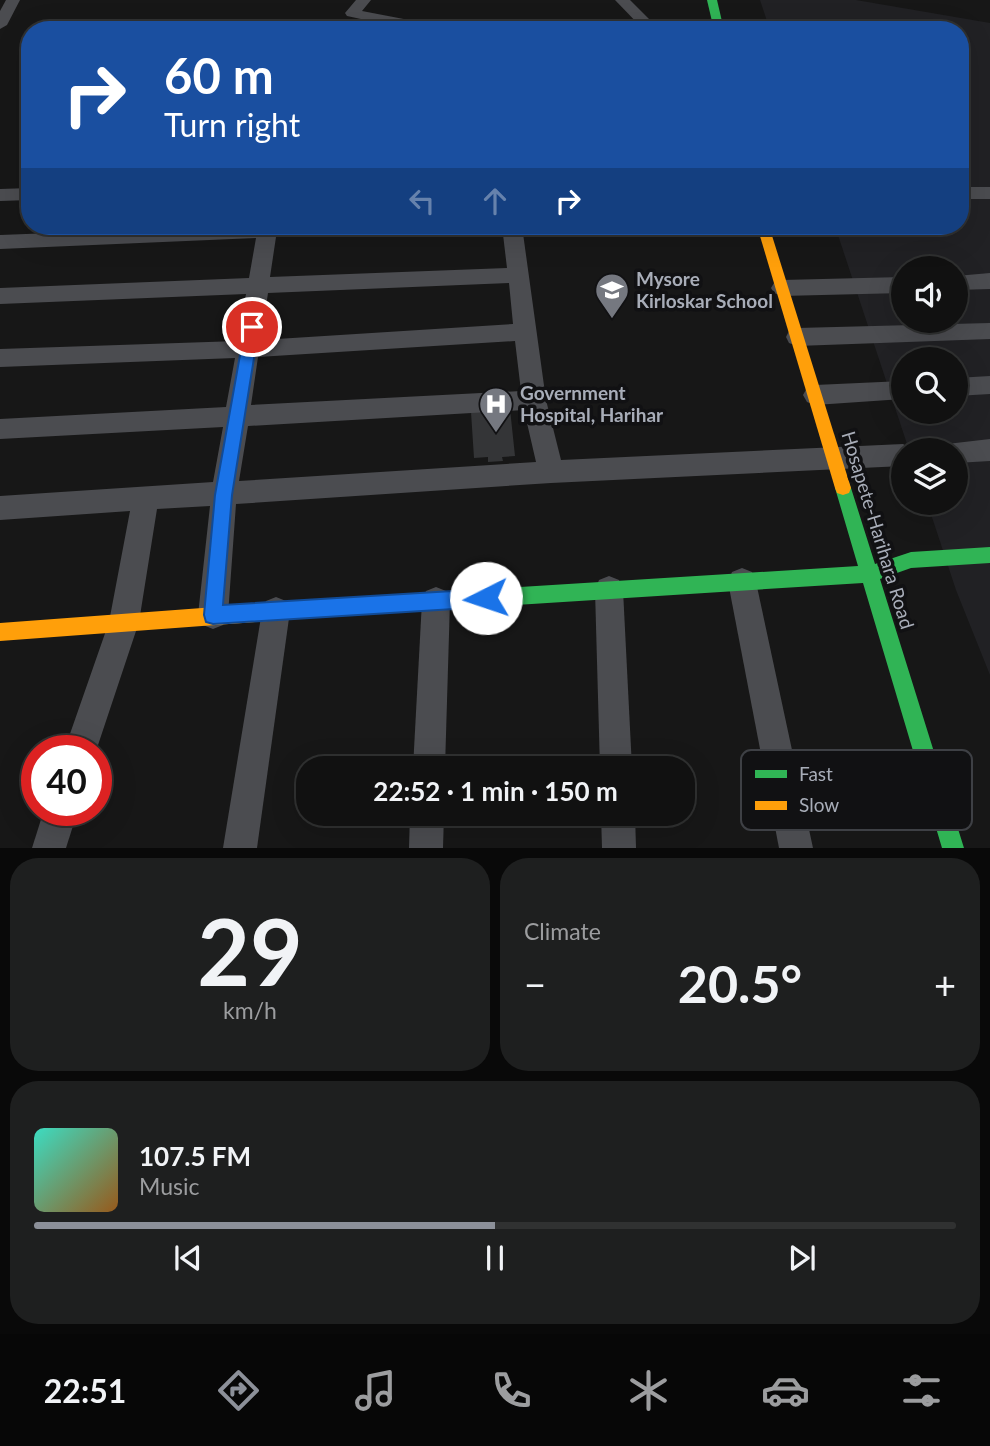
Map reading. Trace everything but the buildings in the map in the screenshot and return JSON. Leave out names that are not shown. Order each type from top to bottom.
[{"type":"street","points":[[0,25],[13,0]]},
{"type":"street","points":[[363,0],[352,13],[391,21]]},
{"type":"street","points":[[622,0],[644,21]]},
{"type":"street","points":[[712,0],[717,21]]},
{"type":"street","points":[[969,192],[990,193]]},
{"type":"street","points":[[0,195],[21,194]]},
{"type":"street","points":[[0,242],[144,235]]},
{"type":"street","points":[[213,615],[224,495],[266,235]]},
{"type":"street","points":[[513,235],[534,400],[551,472]]},
{"type":"street","name":"Hosapete-Harihara Road","points":[[766,235],[923,750]]},
{"type":"street","points":[[0,296],[516,275]]},
{"type":"street","points":[[968,282],[990,281]]},
{"type":"street","points":[[782,288],[891,285]]},
{"type":"street","points":[[797,337],[990,331]]},
{"type":"street","points":[[0,358],[248,349],[526,332]]},
{"type":"street","points":[[968,386],[990,385]]},
{"type":"street","points":[[815,395],[891,391]]},
{"type":"street","points":[[0,429],[534,400]]},
{"type":"street","points":[[968,451],[990,450]]},
{"type":"street","points":[[0,508],[551,472],[891,456]]},
{"type":"street","points":[[85,735],[124,622],[145,500]]},
{"type":"street","points":[[0,632],[213,615],[870,574],[911,560],[990,555]]},
{"type":"street","points":[[741,582],[776,750]]},
{"type":"street","points":[[609,590],[616,756]]},
{"type":"street","points":[[430,756],[436,601]]},
{"type":"street","points":[[240,848],[276,611]]},
{"type":"street","points":[[49,848],[56,826]]},
{"type":"street","points":[[426,848],[427,826]]},
{"type":"street","points":[[618,826],[619,848]]},
{"type":"street","points":[[792,830],[796,848]]},
{"type":"street","name":"Hosapete-Harihara Road","points":[[948,830],[953,848]]},
{"type":"shaded area","points":[[760,0],[856,0],[990,23],[990,675],[956,590],[931,515],[968,515],[968,438],[905,438],[900,424],[968,424],[968,347],[891,347],[891,396],[838,235],[969,235],[969,21],[767,21]]},
{"type":"traffic: fast","points":[[712,0],[717,21]]},
{"type":"traffic: fast","points":[[843,488],[923,750]]},
{"type":"traffic: fast","points":[[308,609],[870,574],[911,560],[990,555]]},
{"type":"traffic: fast","points":[[948,830],[953,848]]},
{"type":"traffic: slow","points":[[766,235],[843,488]]},
{"type":"traffic: slow","points":[[0,632],[308,609]]},
{"type":"place","name":"Mysore Kirloskar School","points":[[612,320]]},
{"type":"place","name":"Government Hospital, Harihar","points":[[496,434]]},
{"type":"route","points":[[252,327],[224,495],[213,615],[486,598]]}]
